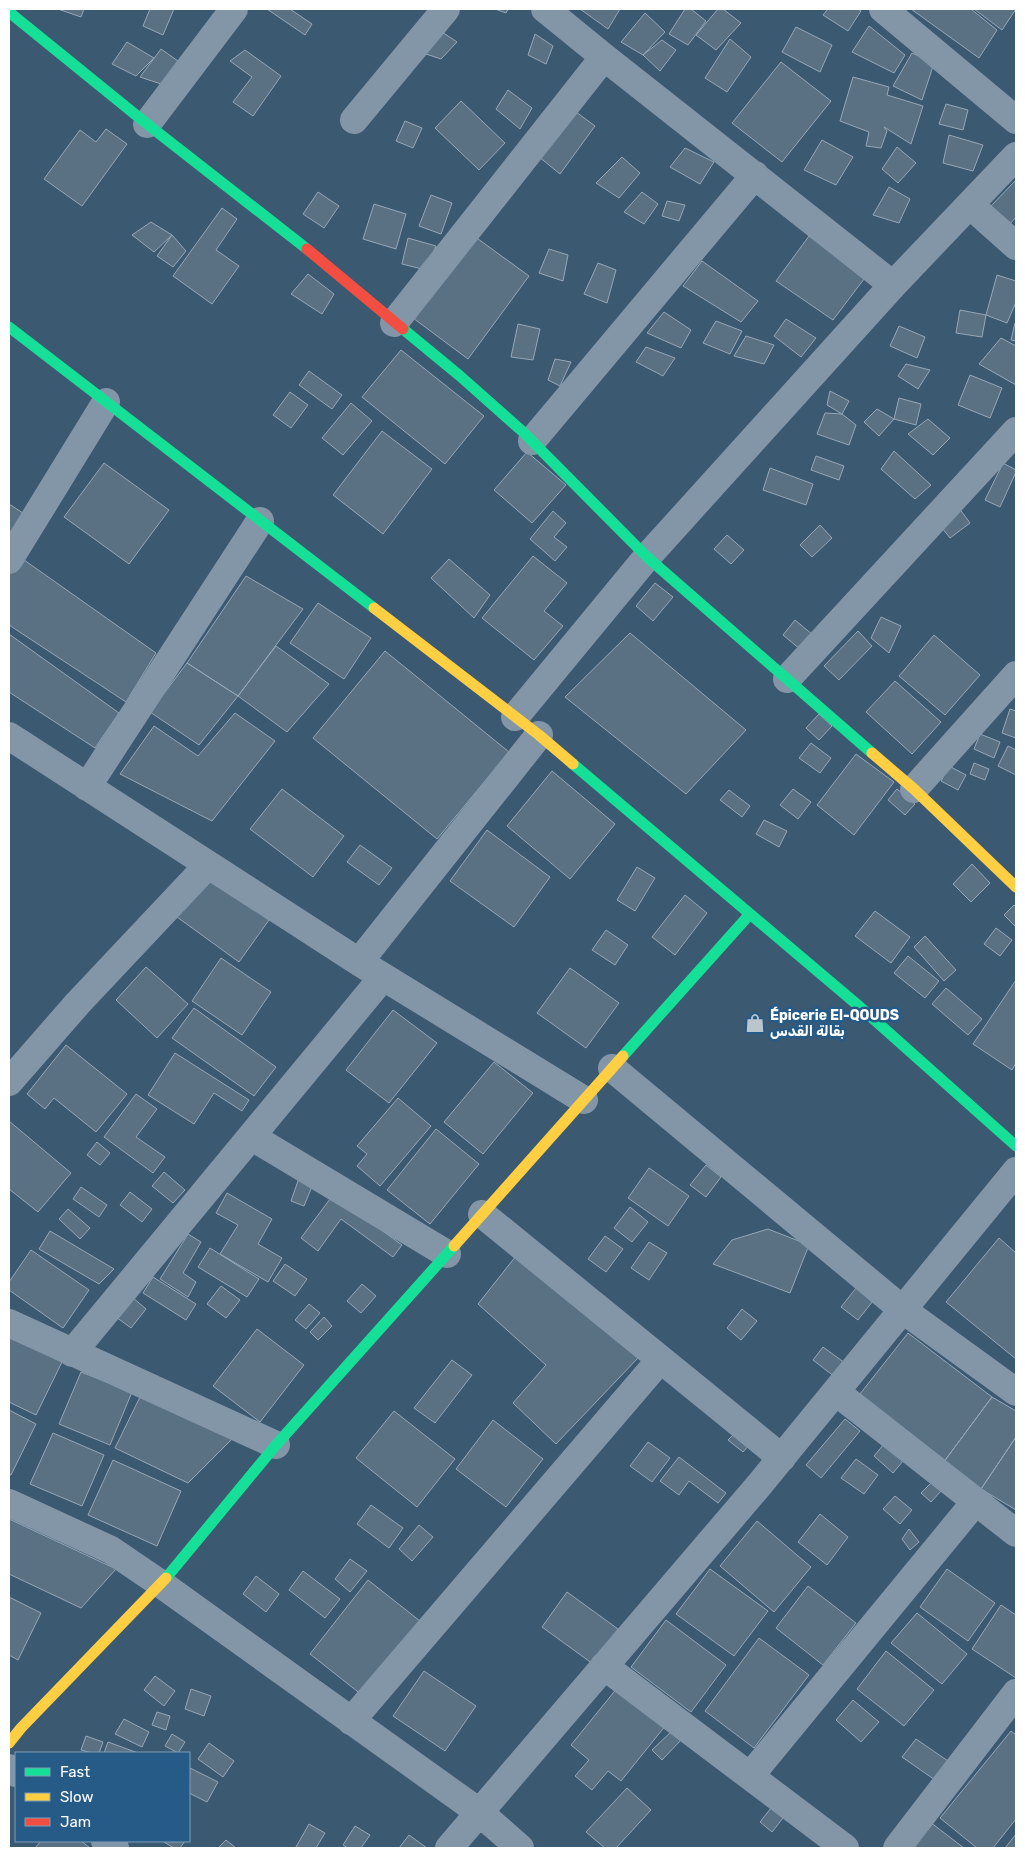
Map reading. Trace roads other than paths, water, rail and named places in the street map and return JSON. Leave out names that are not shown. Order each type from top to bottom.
[{"type":"street","points":[[147,124],[234,9]]},
{"type":"street","points":[[354,120],[446,9]]},
{"type":"street","points":[[545,9],[604,58],[893,285]]},
{"type":"street","points":[[883,9],[1016,120]]},
{"type":"street","points":[[9,12],[147,124],[281,228],[460,376],[532,441],[647,557],[914,789],[1016,887]]},
{"type":"street","points":[[394,322],[604,58]]},
{"type":"street","points":[[515,716],[647,557],[893,285],[1016,156]]},
{"type":"street","points":[[532,441],[755,175]]},
{"type":"street","points":[[970,205],[1016,246]]},
{"type":"street","points":[[9,327],[539,735],[860,1007],[1016,1146]]},
{"type":"street","points":[[9,560],[106,402]]},
{"type":"street","points":[[787,679],[1016,431]]},
{"type":"street","points":[[87,787],[260,521]]},
{"type":"street","points":[[914,789],[1016,676]]},
{"type":"street","points":[[359,962],[539,735]]},
{"type":"street","points":[[9,736],[359,962],[584,1100]]},
{"type":"street","points":[[9,1082],[78,1003],[208,865]]},
{"type":"street","points":[[13,1730],[161,1584],[276,1445],[750,914]]},
{"type":"street","points":[[72,1353],[383,977]]},
{"type":"street","points":[[612,1068],[903,1310],[1016,1392]]},
{"type":"street","points":[[252,1136],[446,1254]]},
{"type":"street","points":[[449,1848],[782,1458],[1016,1171]]},
{"type":"street","points":[[482,1214],[782,1458]]},
{"type":"street","points":[[9,1323],[276,1445]]},
{"type":"street","points":[[351,1721],[660,1360]]},
{"type":"street","points":[[836,1392],[1016,1532]]},
{"type":"street","points":[[750,1776],[976,1501]]},
{"type":"street","points":[[9,1503],[111,1550],[478,1812],[520,1848]]},
{"type":"street","points":[[604,1666],[846,1848]]},
{"type":"street","points":[[897,1848],[1016,1693]]},
{"type":"place","name":"Épicerie El-QOUDS بقالة القدس","points":[[755,1023]]}]
